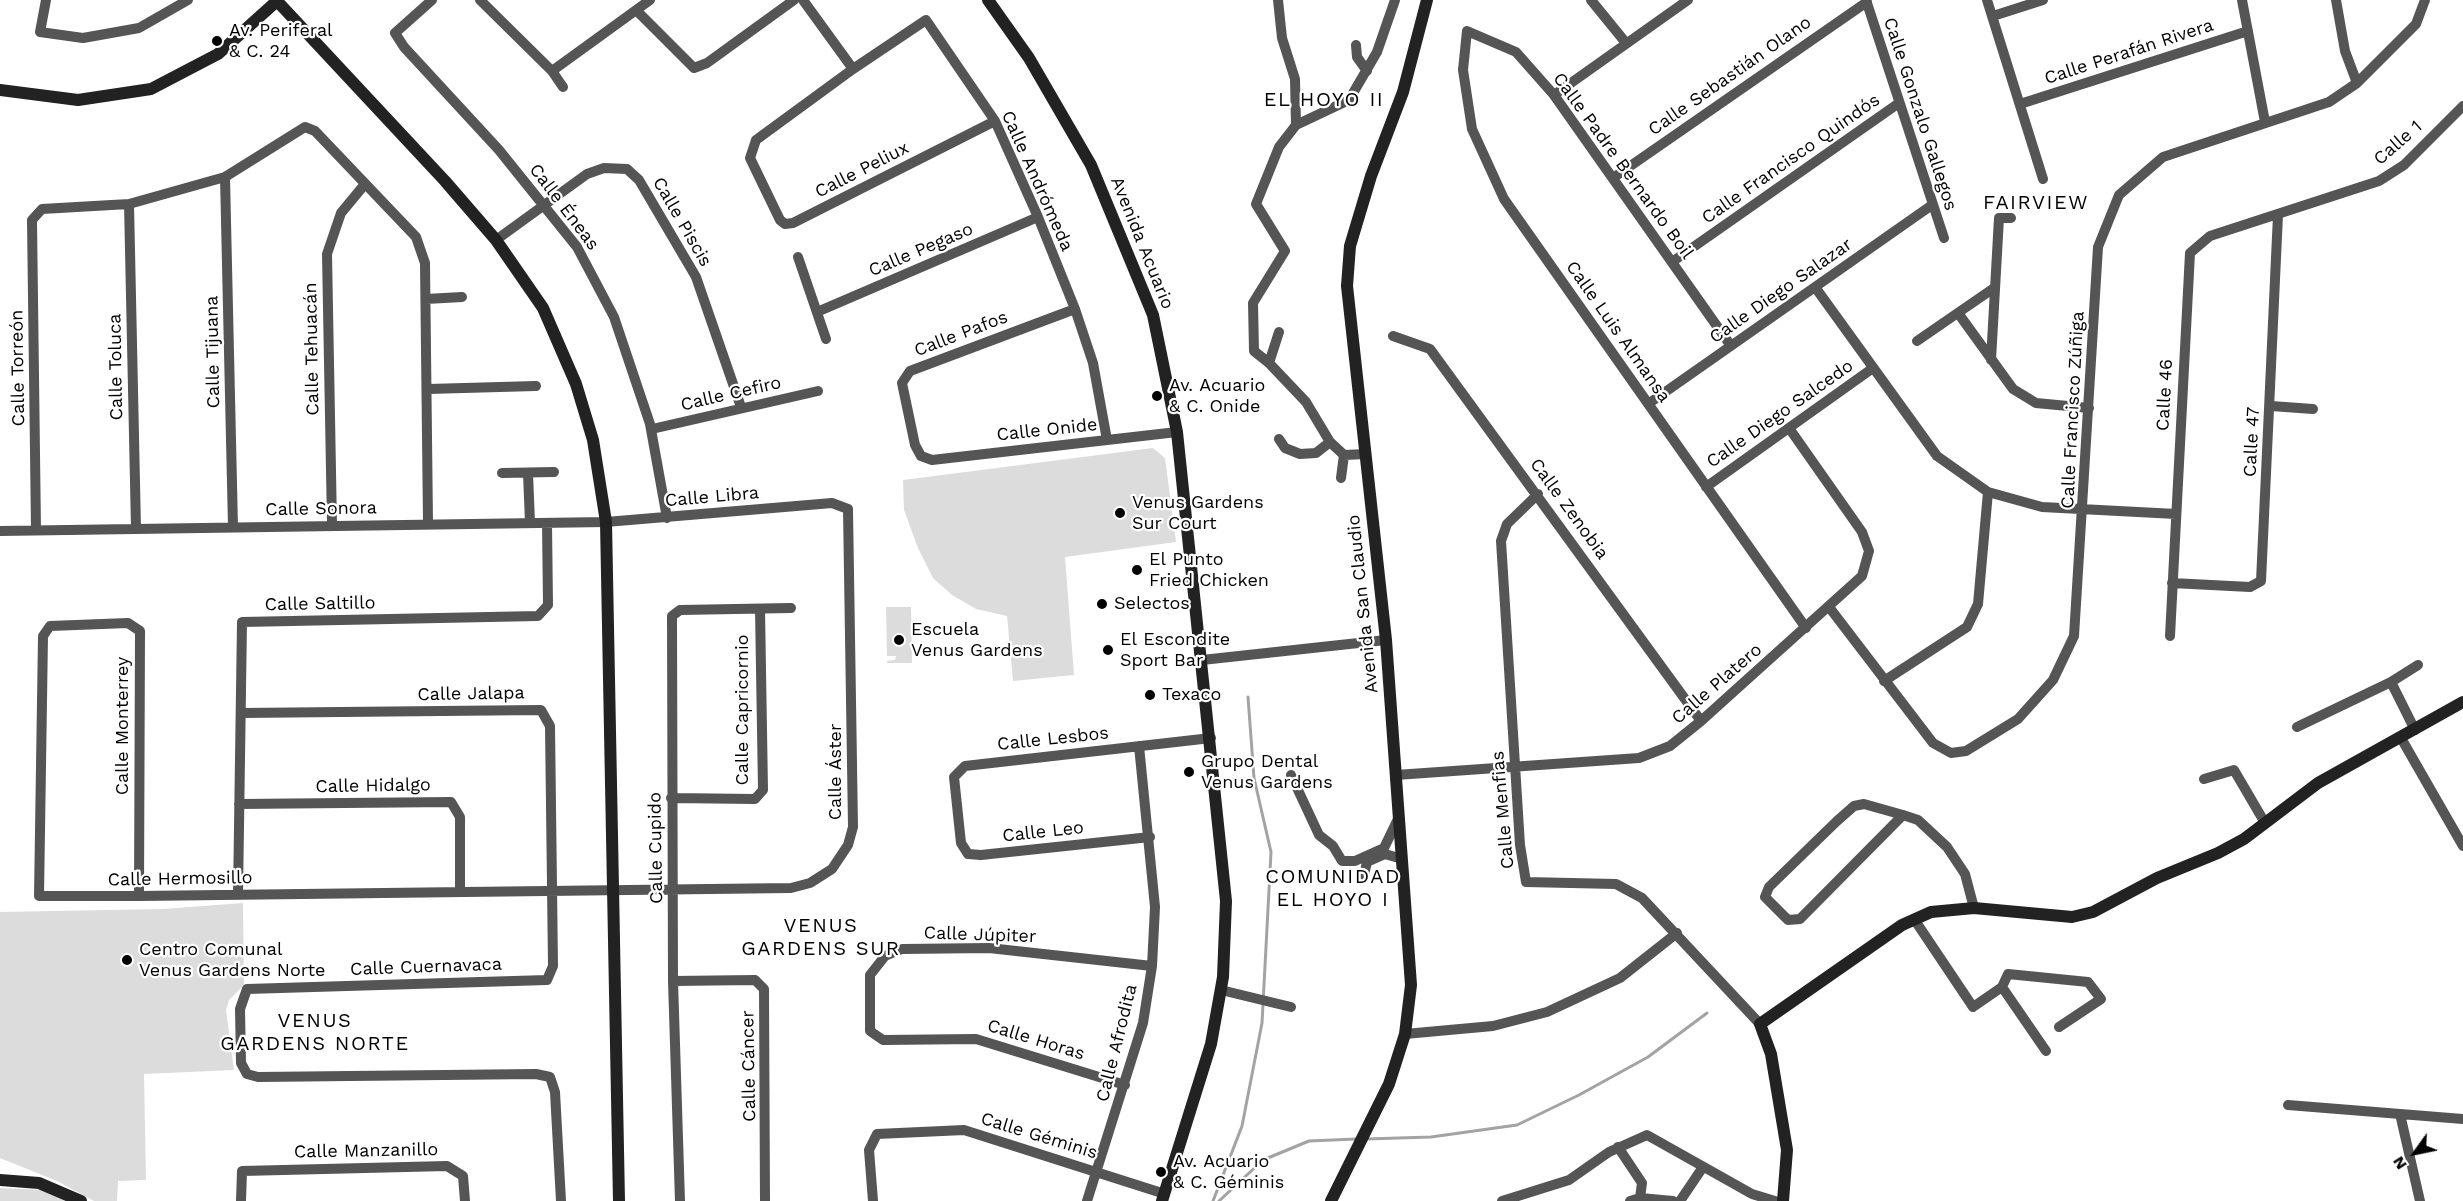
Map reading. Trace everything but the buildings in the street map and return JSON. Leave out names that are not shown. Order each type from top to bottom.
[{"type":"street","points":[[46,0],[40,33],[83,38],[139,28],[188,0]]},
{"type":"street","name":"Calle Éneas","points":[[432,0],[395,33],[404,47],[499,150],[577,247],[614,317],[652,429],[667,518]]},
{"type":"street","points":[[480,0],[552,71],[563,87]]},
{"type":"street","points":[[552,71],[650,0]]},
{"type":"street","points":[[637,11],[694,68],[707,63],[794,0]]},
{"type":"street","points":[[803,0],[853,69]]},
{"type":"street","name":"Avenida Acuario","points":[[988,0],[1029,58],[1091,165],[1154,315],[1177,432],[1211,738],[1226,902],[1221,990],[1211,1044],[1163,1198]]},
{"type":"street","points":[[1278,0],[1282,38],[1295,79],[1296,124]]},
{"type":"street","points":[[1366,454],[1344,455],[1330,442],[1306,402],[1269,363],[1254,351],[1253,303],[1285,250],[1256,204],[1279,147],[1296,124],[1349,100],[1377,52],[1395,0]]},
{"type":"street","name":"Avenida San Claudio","points":[[1331,1201],[1389,1084],[1405,1034],[1411,985],[1386,640],[1347,286],[1350,246],[1371,176],[1403,92],[1427,0]]},
{"type":"street","points":[[1591,0],[1626,43]]},
{"type":"street","points":[[1554,95],[1688,0]]},
{"type":"street","points":[[1987,0],[2043,179]]},
{"type":"street","points":[[1993,16],[2043,0]]},
{"type":"street","points":[[2242,0],[2265,122]]},
{"type":"street","points":[[2336,0],[2345,51],[2357,83]]},
{"type":"street","name":"Calle Francisco Zúñiga","points":[[1829,607],[1933,743],[1951,753],[1966,752],[2018,719],[2053,680],[2074,636],[2084,510],[2098,247],[2119,195],[2163,157],[2329,102],[2357,83],[2416,24],[2425,0]]},
{"type":"street","name":"Calle Gonzalo Gallegos","points":[[1866,1],[1944,238]]},
{"type":"street","name":"Calle Sebastián Olano","points":[[1613,178],[1866,1]]},
{"type":"street","points":[[0,90],[78,100],[151,89],[218,54],[273,2],[445,180],[496,240],[543,308],[576,384],[593,443],[606,522],[619,1201]]},
{"type":"street","name":"Calle Andrómeda","points":[[762,183],[750,158],[756,140],[853,69],[926,20],[995,121],[1038,217],[1075,309],[1093,363],[1107,440]]},
{"type":"street","name":"Calle Padre Bernardo Boil","points":[[1467,31],[1516,52],[1554,95],[1731,346]]},
{"type":"street","name":"Calle Luis Almansa","points":[[1467,31],[1463,70],[1472,129],[1504,199],[1806,627]]},
{"type":"street","name":"Calle Perafán Rivera","points":[[2020,104],[2248,31]]},
{"type":"street","points":[[1356,45],[1357,57],[1367,71]]},
{"type":"street","name":"Calle Francisco Quindós","points":[[1672,262],[1899,103]]},
{"type":"street","name":"Calle 1","points":[[2278,215],[2379,181],[2404,165],[2463,106]]},
{"type":"street","name":"Calle Peliux","points":[[762,183],[780,220],[786,224],[793,223],[995,121]]},
{"type":"street","points":[[129,204],[225,177],[305,127],[315,131],[416,237],[425,263],[428,523]]},
{"type":"street","name":"Calle Piscis","points":[[496,240],[546,206],[587,174],[604,168],[627,170],[639,180],[696,277],[741,407]]},
{"type":"street","name":"Calle Tijuana","points":[[225,177],[234,527]]},
{"type":"street","name":"Calle Tehuacán","points":[[332,525],[327,254],[341,213],[365,184]]},
{"type":"street","name":"Calle Torreón","points":[[36,530],[32,219],[42,209],[129,204]]},
{"type":"street","name":"Calle Toluca","points":[[129,204],[136,528]]},
{"type":"street","name":"Calle Diego Salazar","points":[[1648,404],[1932,205]]},
{"type":"street","name":"Calle 47","points":[[2172,583],[2250,587],[2261,581],[2271,406],[2278,215]]},
{"type":"street","name":"Calle 46","points":[[2170,636],[2190,253],[2210,236],[2278,215]]},
{"type":"street","name":"Calle Pegaso","points":[[818,312],[1038,217]]},
{"type":"street","points":[[1991,361],[2000,218],[2011,218]]},
{"type":"street","points":[[798,257],[826,339]]},
{"type":"street","points":[[1815,287],[1937,456],[1988,492],[2042,507],[2176,514]]},
{"type":"street","points":[[1917,341],[1994,288]]},
{"type":"street","points":[[426,299],[462,297]]},
{"type":"street","name":"Calle Pafos","points":[[921,456],[915,445],[902,382],[910,371],[1075,309]]},
{"type":"street","points":[[1958,313],[2013,389],[2036,403],[2090,408]]},
{"type":"street","points":[[1269,363],[1279,332]]},
{"type":"street","name":"Calle Zenobia","points":[[1393,336],[1430,348],[1701,721]]},
{"type":"street","name":"Calle Diego Salcedo","points":[[1706,487],[1873,368]]},
{"type":"street","points":[[428,388],[536,386]]},
{"type":"street","name":"Calle Cefiro","points":[[652,429],[818,391]]},
{"type":"street","points":[[2271,406],[2313,409]]},
{"type":"street","name":"Calle Platero","points":[[1396,776],[1639,758],[1670,746],[1701,721],[1862,576],[1869,551],[1862,532],[1789,428]]},
{"type":"street","name":"Calle Onide","points":[[921,456],[932,460],[1177,432]]},
{"type":"street","points":[[1280,439],[1285,447],[1300,454],[1316,453],[1330,442]]},
{"type":"street","points":[[1341,477],[1344,455]]},
{"type":"street","points":[[502,473],[554,472]]},
{"type":"street","points":[[528,473],[531,522]]},
{"type":"street","points":[[1884,681],[1967,627],[1978,604],[1988,492]]},
{"type":"street","name":"Calle Menfias","points":[[1538,494],[1507,524],[1501,541],[1520,845],[1526,882],[1616,884],[1641,898],[1677,933],[1760,1024]]},
{"type":"street","name":"Calle Áster","points":[[612,890],[790,888],[810,883],[832,868],[848,845],[854,827],[848,509],[832,503],[820,504]]},
{"type":"street","name":"Calle Libra","points":[[606,522],[820,504]]},
{"type":"street","name":"Calle Sonora","points":[[0,531],[606,522]]},
{"type":"street","name":"Calle Saltillo","points":[[238,895],[242,622],[538,616],[548,605],[547,523]]},
{"type":"street","name":"Calle Cupido","points":[[680,1201],[671,798],[672,616],[680,610],[791,608]]},
{"type":"street","name":"Calle Capricornio","points":[[671,798],[755,799],[763,790],[760,609]]},
{"type":"street","name":"Calle Monterrey","points":[[68,625],[128,623],[140,631],[139,896]]},
{"type":"street","name":"Calle Hermosillo","points":[[68,625],[50,626],[43,636],[39,896],[612,890]]},
{"type":"street","points":[[1202,660],[1386,640]]},
{"type":"street","points":[[2298,727],[2391,682],[2418,664]]},
{"type":"street","points":[[2391,682],[2415,730]]},
{"type":"street","points":[[1783,1201],[1787,1150],[1771,1054],[1760,1024],[1914,919],[1948,908],[1974,908],[2072,917],[2086,915],[2157,878],[2218,854],[2265,823],[2318,783],[2463,702]]},
{"type":"street","name":"Calle Jalapa","points":[[241,713],[541,710],[550,726],[553,966],[549,974]]},
{"type":"street","name":"Calle Lesbos","points":[[959,828],[954,777],[965,766],[1211,738]]},
{"type":"street","points":[[2401,738],[2463,846]]},
{"type":"street","name":"Calle Afrodita","points":[[1087,1201],[1143,1023],[1152,966],[1155,908],[1150,837],[1139,746]]},
{"type":"street","points":[[2204,778],[2234,770],[2265,823]]},
{"type":"street","points":[[1292,775],[1319,835],[1332,846],[1342,861],[1355,861],[1384,848],[1399,817]]},
{"type":"street","name":"Calle Hidalgo","points":[[239,804],[451,802],[460,817],[460,892]]},
{"type":"street","points":[[1903,815],[1800,919],[1788,920],[1765,897],[1769,887],[1854,806],[1864,804],[1903,815],[1918,820],[1947,847],[1965,874],[1974,908]]},
{"type":"street","name":"Calle Leo","points":[[959,828],[961,843],[968,854],[981,855],[1150,837]]},
{"type":"street","points":[[1364,875],[1367,862],[1385,854],[1402,859]]},
{"type":"street","points":[[1914,919],[1973,1007],[2002,987],[2008,974],[2088,982],[2101,999],[2059,1027]]},
{"type":"street","points":[[1405,1034],[1493,1026],[1547,1012],[1620,978],[1677,933]]},
{"type":"street","name":"Calle Júpiter","points":[[899,1040],[883,1040],[870,1031],[870,975],[885,956],[902,949],[989,948],[1152,966]]},
{"type":"street","name":"Calle Cuernavaca","points":[[549,974],[547,980],[247,989],[240,1009],[241,1063],[247,1074],[258,1077],[536,1074],[550,1077],[555,1092],[561,1201]]},
{"type":"street","name":"Calle Cáncer","points":[[674,981],[755,980],[764,989],[765,1201]]},
{"type":"street","points":[[2002,987],[2046,1051]]},
{"type":"street","points":[[1221,990],[1291,1007]]},
{"type":"street","name":"Calle Horas","points":[[899,1040],[976,1039],[1125,1085]]},
{"type":"street","points":[[2288,1105],[2463,1119]]},
{"type":"street","points":[[2400,1114],[2420,1201]]},
{"type":"street","name":"Calle Géminis","points":[[873,1201],[869,1150],[877,1134],[964,1130],[1098,1171],[1163,1198]]},
{"type":"street","points":[[1502,1201],[1569,1180],[1618,1147],[1647,1135],[1752,1194],[1776,1201]]},
{"type":"street","points":[[1618,1147],[1642,1183],[1635,1199],[1673,1201]]},
{"type":"street","name":"Calle Manzanillo","points":[[242,1201],[242,1171],[447,1166],[463,1176],[465,1201]]},
{"type":"street","points":[[1680,1201],[1703,1167]]},
{"type":"street","points":[[0,1180],[39,1183],[81,1201]]},
{"type":"shaded area","points":[[1153,448],[1165,458],[1176,542],[1065,557],[1074,675],[1013,681],[1007,616],[976,609],[952,595],[933,578],[918,548],[904,510],[903,480]]},
{"type":"shaded area","points":[[886,607],[911,607],[912,663],[887,663],[887,661],[895,660],[896,656],[887,656]]},
{"type":"shaded area","points":[[243,903],[244,985],[229,1000],[226,1010],[234,1070],[144,1074],[146,1180],[118,1181],[117,1201],[94,1201],[57,1181],[0,1158],[0,912],[163,909]]},
{"type":"shaded area","points":[[0,1188],[45,1190],[65,1201],[0,1201]]},
{"type":"waterway","points":[[1213,1201],[1242,1126],[1262,1023],[1271,852],[1254,778],[1248,697]]},
{"type":"waterway","points":[[1366,1139],[1431,1137],[1517,1125],[1579,1095],[1648,1057],[1707,1013]]},
{"type":"waterway","points":[[1219,1201],[1263,1160],[1309,1141],[1356,1139]]},
{"type":"place","name":"Av. Periferal & C. 24","points":[[217,41]]},
{"type":"place","name":"Av. Acuario & C. Onide","points":[[1157,396]]},
{"type":"place","name":"Venus Gardens Sur Court","points":[[1120,513]]},
{"type":"place","name":"El Punto Fried Chicken","points":[[1137,570]]},
{"type":"place","name":"Selectos","points":[[1102,604]]},
{"type":"place","name":"Escuela Venus Gardens","points":[[899,640]]},
{"type":"place","name":"El Escondite Sport Bar","points":[[1108,650]]},
{"type":"place","name":"Texaco","points":[[1150,695]]},
{"type":"place","name":"Grupo Dental Venus Gardens","points":[[1189,772]]},
{"type":"place","name":"Centro Comunal Venus Gardens Norte","points":[[127,960]]},
{"type":"place","name":"Av. Acuario & C. Géminis","points":[[1161,1172]]},
{"type":"district","name":"EL HOYO II","points":[[1324,100]]},
{"type":"district","name":"FAIRVIEW","points":[[2036,203]]},
{"type":"district","name":"COMUNIDAD EL HOYO I","points":[[1333,888]]},
{"type":"district","name":"VENUS GARDENS SUR","points":[[821,938]]},
{"type":"district","name":"VENUS GARDENS NORTE","points":[[315,1032]]}]
